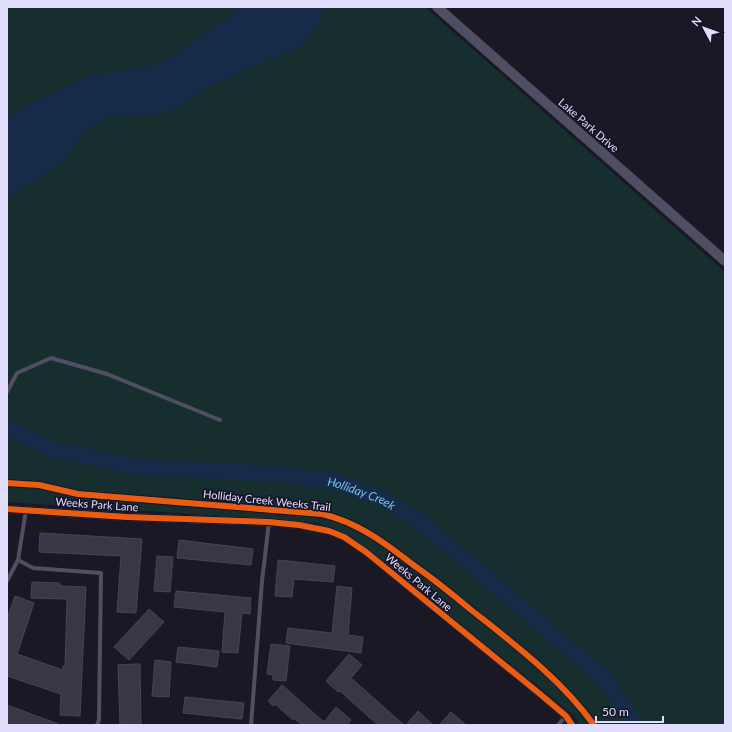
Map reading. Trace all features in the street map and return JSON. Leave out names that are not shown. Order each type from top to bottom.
[{"type":"street","name":"Lake Park Drive","points":[[437,7],[725,261]]},
{"type":"street","name":"Weeks Park Lane","points":[[7,509],[26,509],[127,517],[269,522],[315,527],[329,531],[344,537],[366,552],[540,694],[566,716],[572,725]]},
{"type":"lane","points":[[7,392],[17,372],[50,358],[107,374],[220,420]]},
{"type":"lane","points":[[7,581],[18,560],[26,509]]},
{"type":"lane","points":[[250,725],[262,581],[269,522]]},
{"type":"lane","points":[[18,560],[33,568],[101,573],[99,720],[97,725]]},
{"type":"lane","points":[[558,725],[566,716]]},
{"type":"green space","points":[[7,7],[425,7],[725,272],[725,725],[579,725],[575,717],[554,699],[352,537],[330,527],[317,523],[269,519],[7,502]]},
{"type":"water","points":[[249,7],[322,7],[321,21],[312,35],[300,47],[213,84],[184,103],[163,114],[110,118],[97,123],[81,137],[62,162],[7,198],[7,119],[23,107],[88,76],[157,64],[169,58],[241,9]]},
{"type":"building","points":[[40,533],[142,539],[136,613],[117,612],[121,556],[39,552]]},
{"type":"building","points":[[179,540],[253,549],[251,565],[177,558]]},
{"type":"building","points":[[157,556],[173,557],[170,592],[154,591]]},
{"type":"building","points":[[278,560],[335,566],[333,582],[294,579],[292,597],[275,596]]},
{"type":"building","points":[[32,582],[60,583],[60,586],[86,587],[80,716],[60,715],[61,694],[7,676],[7,619],[15,596],[34,603],[17,654],[63,670],[63,666],[65,666],[67,599],[31,598]]},
{"type":"building","points":[[337,586],[352,588],[348,635],[363,637],[361,653],[286,643],[288,628],[332,633]]},
{"type":"building","points":[[176,591],[251,598],[250,614],[242,613],[238,653],[222,652],[225,612],[174,607]]},
{"type":"building","points":[[149,609],[164,622],[129,660],[114,647]]},
{"type":"building","points":[[271,644],[290,646],[286,681],[273,680],[273,675],[267,674]]},
{"type":"building","points":[[178,647],[219,651],[217,667],[176,662]]},
{"type":"building","points":[[349,654],[362,665],[351,678],[404,725],[378,725],[340,691],[338,692],[326,681]]},
{"type":"building","points":[[155,660],[171,662],[169,697],[152,696]]},
{"type":"building","points":[[140,664],[141,725],[120,725],[118,665]]},
{"type":"building","points":[[282,685],[324,722],[336,707],[351,720],[347,725],[302,725],[294,718],[293,720],[275,704],[273,706],[268,701]]},
{"type":"building","points":[[185,697],[244,703],[242,719],[183,713]]},
{"type":"building","points":[[7,705],[58,724],[58,725],[7,725]]},
{"type":"building","points":[[418,711],[433,725],[406,725]]},
{"type":"building","points":[[451,712],[466,725],[439,725]]},
{"type":"waterway","name":"Holliday Creek","points":[[7,428],[54,450],[144,468],[280,474],[336,482],[383,499],[422,523],[606,680],[637,725]]},
{"type":"cycle path","name":"Holliday Creek Weeks Trail","points":[[7,483],[39,485],[78,494],[322,514],[347,522],[370,534],[391,548],[520,649],[567,692],[594,725]]},
{"type":"cycle path","points":[[7,509],[127,517],[269,522],[299,525],[329,531],[344,537],[366,552],[540,694],[566,716],[572,725]]}]
